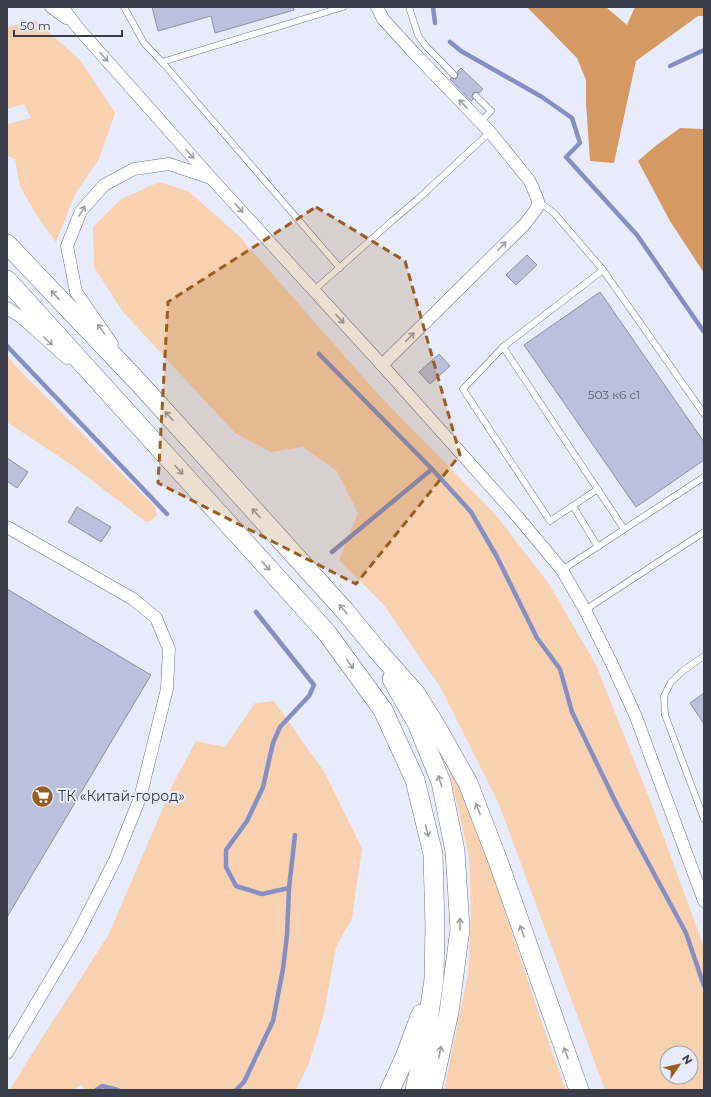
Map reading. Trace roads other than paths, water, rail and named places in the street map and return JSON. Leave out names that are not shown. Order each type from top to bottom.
[{"type":"main road","points":[[7,244],[140,384],[345,611],[416,694],[468,783],[498,861],[579,1090]]},
{"type":"main road","points":[[7,280],[327,632],[382,710],[415,780],[433,854],[435,928],[434,979],[424,1048],[415,1090]]},
{"type":"main road","points":[[377,650],[417,723],[441,782],[455,851],[460,929],[449,1012],[432,1090]]},
{"type":"main road","points":[[390,1090],[405,1057],[434,979]]},
{"type":"street","points":[[51,7],[78,28]]},
{"type":"street","points":[[62,7],[78,28],[212,179],[382,365],[517,516],[562,570],[585,610],[636,716],[704,901]]},
{"type":"street","points":[[377,7],[383,18],[415,54],[490,132],[529,180],[538,201],[536,208],[524,224],[382,365]]},
{"type":"street","points":[[140,384],[76,292],[67,246],[81,211],[104,185],[134,169],[169,164],[212,179]]},
{"type":"street","points":[[7,308],[21,316],[124,410]]},
{"type":"street","points":[[7,527],[133,599],[156,618],[169,649],[167,689],[140,798],[115,860],[77,936],[7,1053]]},
{"type":"lane","points":[[124,7],[144,43],[340,268]]},
{"type":"lane","points":[[162,62],[343,7]]},
{"type":"lane","points":[[409,7],[418,35],[425,45],[454,75]]},
{"type":"lane","points":[[476,96],[491,111],[480,122]]},
{"type":"lane","points":[[313,291],[418,199],[490,132]]},
{"type":"lane","points":[[538,201],[554,212],[604,270],[704,414]]},
{"type":"lane","points":[[598,489],[550,521],[463,389],[503,347],[604,270]]},
{"type":"lane","points":[[503,347],[624,529]]},
{"type":"lane","points":[[562,570],[704,477]]},
{"type":"lane","points":[[573,506],[598,547]]},
{"type":"lane","points":[[585,610],[704,532]]},
{"type":"lane","points":[[704,656],[684,670],[671,682],[664,696],[665,715],[704,819]]},
{"type":"waterway","points":[[433,7],[435,23]]},
{"type":"waterway","points":[[450,42],[461,51],[542,97],[572,118],[580,143],[566,157],[637,235],[704,332]]},
{"type":"waterway","points":[[670,66],[704,50]]},
{"type":"waterway","points":[[7,346],[167,514]]},
{"type":"waterway","points":[[319,354],[432,469],[471,512],[497,557],[537,638],[560,669],[572,712],[617,805],[686,933],[704,986]]},
{"type":"waterway","points":[[332,552],[432,469]]},
{"type":"waterway","points":[[236,1090],[244,1082],[273,1021],[283,969],[287,935],[289,888],[262,894],[236,886],[226,867],[226,850],[247,821],[263,787],[273,743],[280,727],[309,696],[314,685],[256,612]]},
{"type":"waterway","points":[[289,888],[295,835]]},
{"type":"waterway","points":[[96,1090],[102,1086],[118,1090]]},
{"type":"place","name":"ТК «Китай-город»","points":[[43,796]]}]
